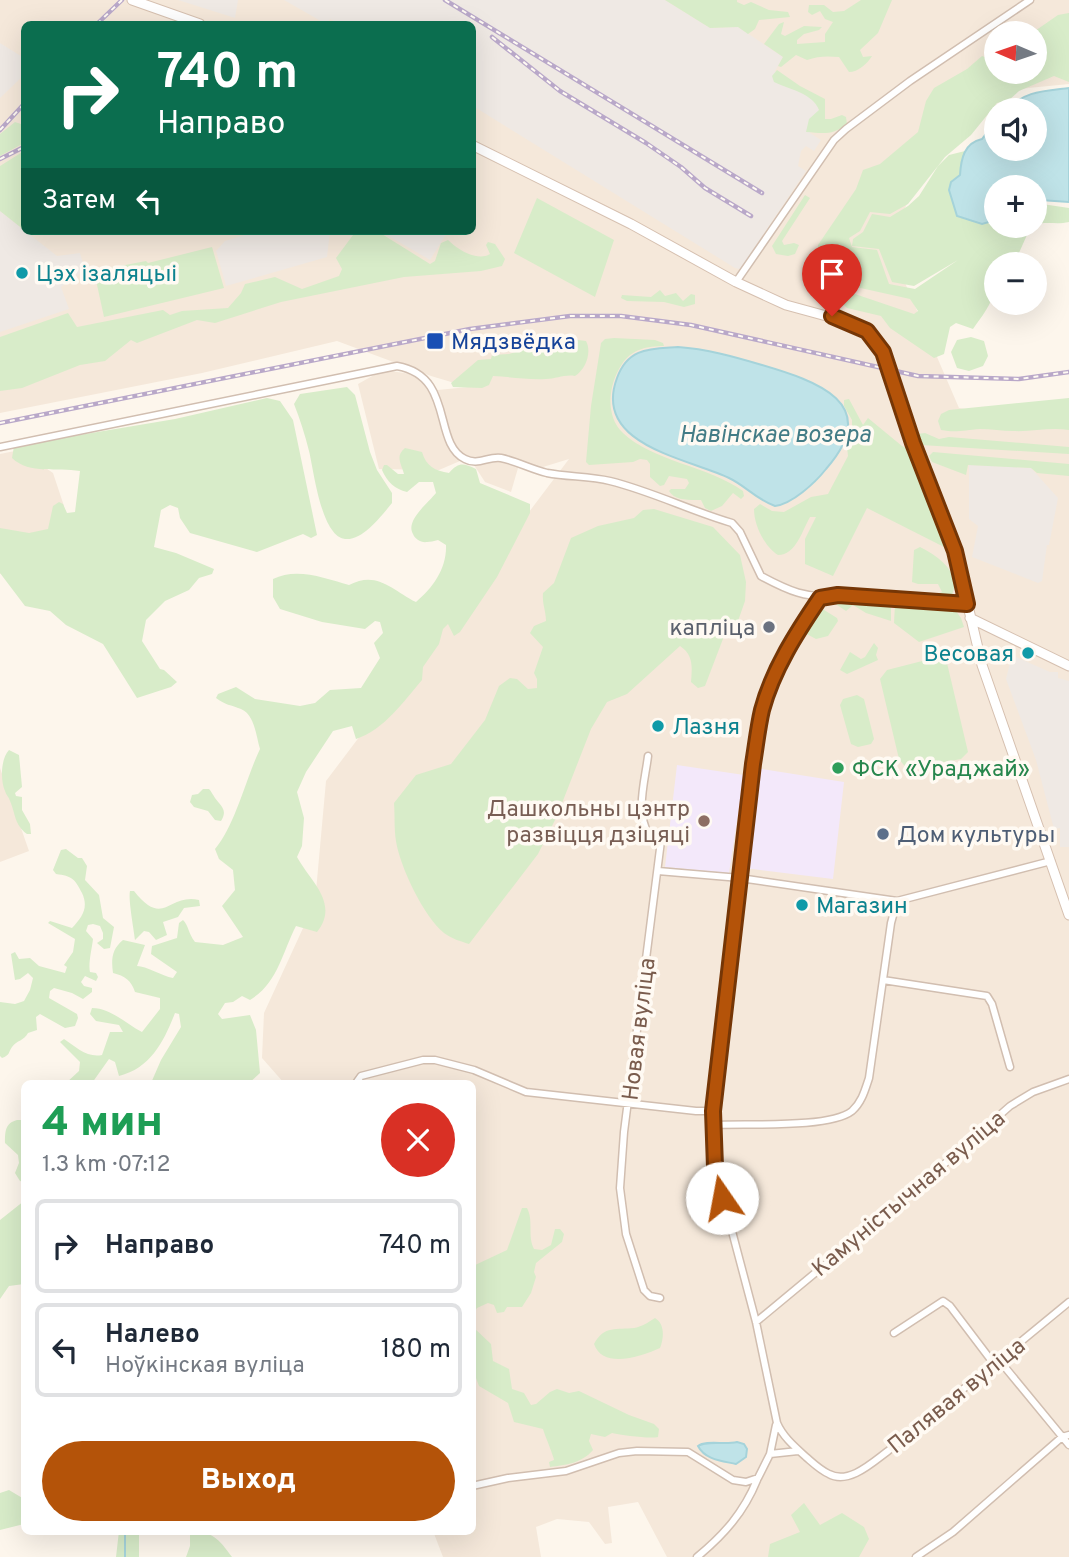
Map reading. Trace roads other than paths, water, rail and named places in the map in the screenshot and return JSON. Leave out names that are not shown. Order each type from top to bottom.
[{"type":"main road","points":[[132,0],[192,21]]},
{"type":"main road","points":[[476,147],[631,224],[736,282],[786,304],[852,323],[867,331],[879,345],[955,551],[986,677],[1069,915]]},
{"type":"main road","points":[[970,618],[1069,666]]},
{"type":"street","points":[[736,282],[834,140],[910,81],[1030,0]]},
{"type":"street","points":[[0,447],[397,366],[420,374],[428,383],[445,421],[451,446],[455,453],[464,459],[482,462],[499,457],[548,473],[610,481],[732,523],[740,532],[761,576],[797,593],[820,598],[838,595],[967,604]]},
{"type":"street","points":[[799,1451],[782,1433],[777,1423],[756,1322],[718,1183],[713,1111],[753,764],[762,709],[790,645],[820,598]]},
{"type":"street","name":"Новая вуліца","points":[[648,756],[642,808],[645,828],[649,835],[662,841],[620,1188],[626,1234],[644,1290],[650,1296],[660,1298]]},
{"type":"street","points":[[658,871],[740,878],[897,901],[1051,862]]},
{"type":"street","points":[[713,1125],[809,1123],[837,1119],[849,1113],[862,1098],[869,1078],[891,923],[897,901]]},
{"type":"street","points":[[883,980],[975,992],[987,996],[992,1004],[1010,1067]]},
{"type":"street","points":[[358,1080],[361,1076],[435,1059],[474,1070],[526,1092],[713,1111]]},
{"type":"street","name":"Камуністычная вуліца","points":[[756,1322],[908,1196],[1010,1106],[1033,1092],[1069,1079]]},
{"type":"street","points":[[894,1333],[943,1301],[1066,1436],[1069,1445]]},
{"type":"street","name":"Палявая вуліца","points":[[799,1451],[825,1472],[837,1477],[848,1476],[870,1464],[1069,1302]]},
{"type":"street","points":[[697,1557],[727,1532],[745,1506],[770,1454],[777,1423]]},
{"type":"street","points":[[916,1557],[953,1532],[1066,1436]]},
{"type":"street","points":[[476,1485],[565,1471],[611,1455],[637,1451],[688,1452],[733,1480],[746,1482],[758,1478]]},
{"type":"street","points":[[770,1454],[799,1451]]},
{"type":"water","points":[[1069,88],[1069,202],[1047,200],[1047,175],[984,175],[984,223],[957,216],[949,190],[951,182],[960,175],[963,158],[971,144],[984,136],[984,161],[1047,161],[1047,98],[1022,98],[1043,91]]},
{"type":"water","name":"Навінскае возера","points":[[678,347],[721,354],[783,371],[821,388],[836,398],[845,411],[848,427],[842,446],[821,475],[796,497],[775,506],[729,478],[648,446],[630,434],[618,419],[613,401],[617,378],[622,368],[627,360],[642,352]]},
{"type":"water","points":[[706,1443],[744,1444],[747,1449],[746,1457],[736,1464],[710,1457],[698,1446]]},
{"type":"waterway","points":[[125,1535],[125,1557]]},
{"type":"railway","points":[[100,21],[122,0]]},
{"type":"railway","points":[[445,0],[762,193]]},
{"type":"railway","points":[[492,37],[560,91],[646,143],[681,167],[705,188],[751,216]]},
{"type":"railway","points":[[0,130],[21,107]]},
{"type":"railway","points":[[0,159],[21,148]]},
{"type":"railway","points":[[0,423],[470,329],[570,316],[621,316],[691,325],[918,376],[1019,379],[1069,372]]},
{"type":"place","name":"Цэх ізаляцыі","points":[[22,273]]},
{"type":"place","name":"Мядзвёдка","points":[[435,341]]},
{"type":"place","name":"капліца","points":[[769,627]]},
{"type":"place","name":"Весовая","points":[[1028,653]]},
{"type":"place","name":"Лазня","points":[[658,726]]},
{"type":"place","name":"ФСК «Ураджай»","points":[[838,768]]},
{"type":"place","name":"Дашкольны цэнтр развіцця дзіцяці","points":[[704,821]]},
{"type":"place","name":"Дом культуры","points":[[883,834]]},
{"type":"place","name":"Магазин","points":[[802,905]]}]
